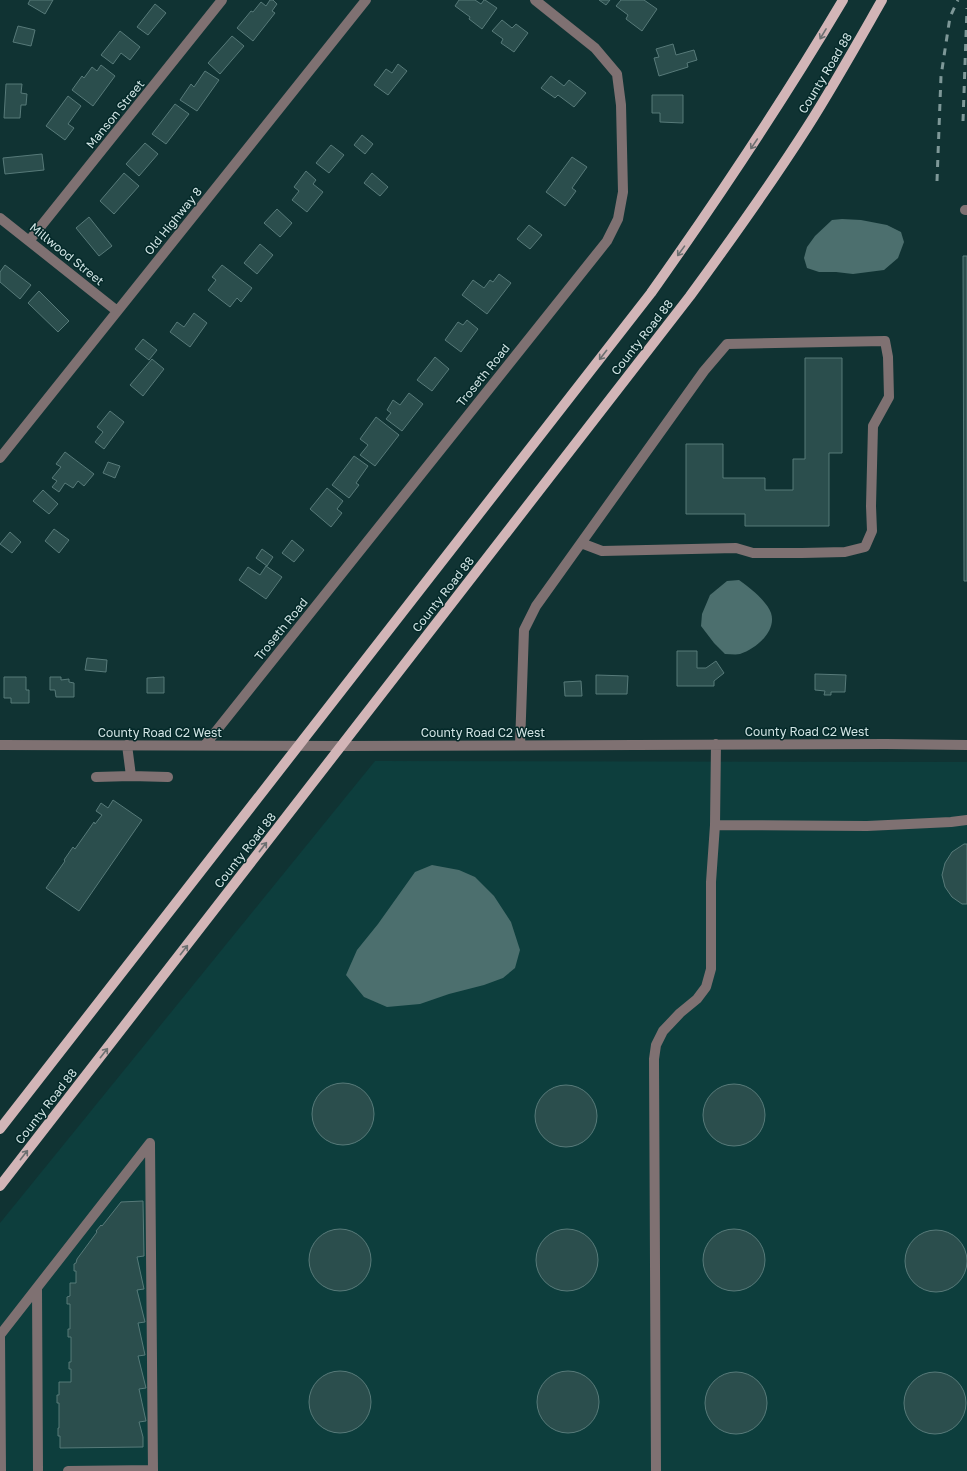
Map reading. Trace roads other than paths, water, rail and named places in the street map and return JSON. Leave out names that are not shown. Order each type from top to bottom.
[{"type":"main road","name":"County Road 88","points":[[0,1129],[651,293],[761,134],[843,0]]},
{"type":"main road","name":"County Road 88","points":[[0,1186],[343,746],[740,229],[809,124],[853,53],[882,0]]},
{"type":"street","name":"Old Highway 8","points":[[0,458],[366,0]]},
{"type":"street","name":"Troseth Road","points":[[205,745],[607,241],[618,219],[623,192],[621,105],[617,74],[594,48],[535,0]]},
{"type":"street","name":"Manson Street","points":[[29,241],[221,1]]},
{"type":"street","name":"Millwood Street","points":[[0,218],[117,311]]},
{"type":"street","points":[[520,745],[524,630],[536,606],[581,543],[704,371],[727,344],[885,341],[888,357],[889,397],[873,426],[871,506],[872,531],[865,547],[844,552],[753,553],[736,548],[602,551],[581,543]]},
{"type":"street","points":[[656,1471],[654,1059],[656,1045],[663,1031],[680,1013],[697,999],[706,987],[711,969],[711,882],[715,825],[716,744]]},
{"type":"street","name":"County Road C2 West","points":[[0,745],[967,745]]},
{"type":"street","points":[[127,745],[131,776]]},
{"type":"street","points":[[96,777],[168,777]]},
{"type":"street","points":[[715,825],[867,826],[967,820]]},
{"type":"street","points":[[1,1471],[0,1335],[150,1143],[153,1471],[68,1471]]},
{"type":"street","points":[[37,1288],[38,1471]]},
{"type":"railway","points":[[937,181],[941,76],[950,17],[958,0]]},
{"type":"railway","points":[[963,121],[967,8]]}]
